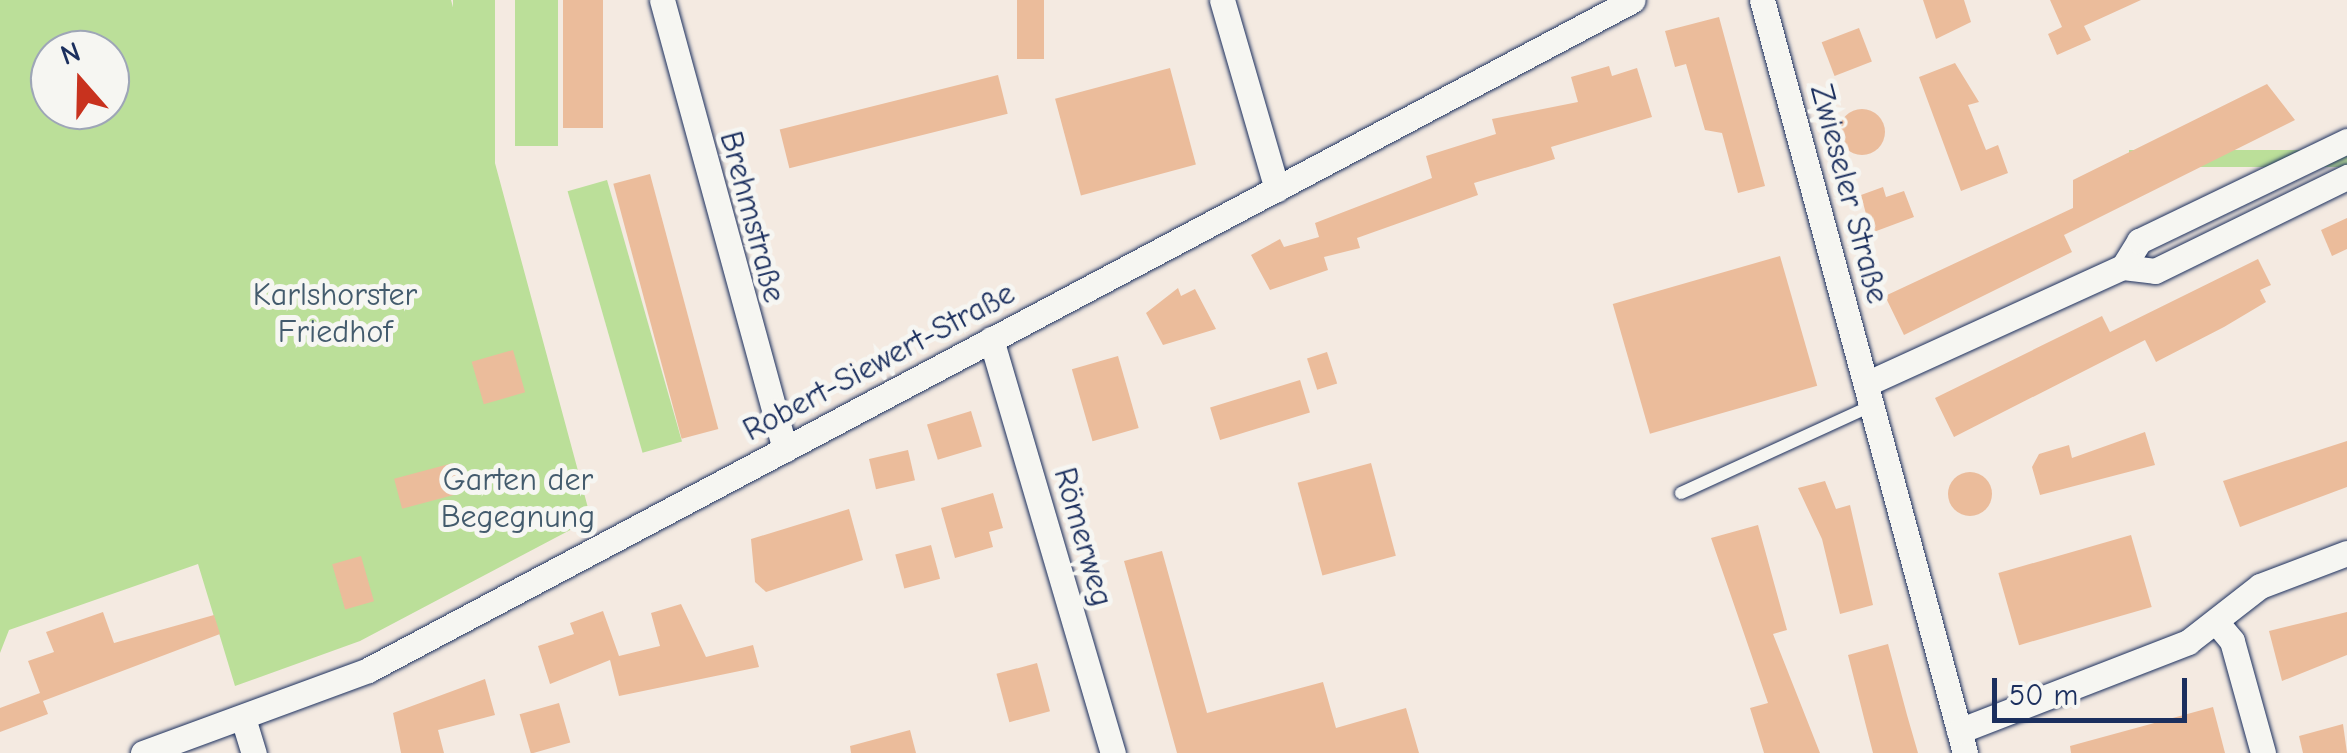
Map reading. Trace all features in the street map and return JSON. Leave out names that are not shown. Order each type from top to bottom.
[{"type":"street","name":"Brehmstraße","points":[[662,0],[785,449]]},
{"type":"street","points":[[1222,0],[1277,189]]},
{"type":"street","name":"Robert-Siewert-Straße","points":[[143,753],[368,670],[1633,0]]},
{"type":"street","name":"Zwieseler Straße","points":[[1762,0],[1962,742]]},
{"type":"street","points":[[1870,394],[2122,267],[2138,241],[2347,141]]},
{"type":"street","points":[[2122,267],[2155,271],[2347,177]]},
{"type":"street","name":"Römerweg","points":[[991,339],[1112,753]]},
{"type":"street","points":[[1962,742],[2217,623],[2260,586],[2347,553]]},
{"type":"street","points":[[2217,623],[2232,641],[2263,753]]},
{"type":"street","points":[[242,718],[254,753]]},
{"type":"lane","points":[[1682,493],[1870,394]]},
{"type":"green space","name":"Karlshorster Friedhof","points":[[0,0],[451,0],[591,519],[360,641],[235,686],[198,564],[9,630],[0,653]]},
{"type":"green space","points":[[453,0],[495,0],[495,538],[453,538]]},
{"type":"green space","points":[[515,0],[558,0],[558,146],[515,146]]},
{"type":"green space","points":[[2129,150],[2347,150],[2347,167],[2129,167]]},
{"type":"green space","points":[[607,180],[682,441],[643,453],[568,191]]},
{"type":"building","points":[[563,0],[603,0],[603,128],[563,128]]},
{"type":"building","points":[[1017,0],[1044,0],[1044,59],[1017,59]]},
{"type":"building","points":[[1923,0],[1964,0],[1971,22],[1936,39]]},
{"type":"building","points":[[2050,0],[2141,0],[2084,26],[2091,40],[2057,55],[2048,34],[2062,27]]},
{"type":"building","points":[[1719,17],[1765,186],[1738,193],[1722,133],[1705,130],[1686,64],[1675,67],[1665,31]]},
{"type":"building","points":[[1859,28],[1872,62],[1835,76],[1822,42]]},
{"type":"building","points":[[1955,63],[1979,102],[1968,105],[1986,150],[1998,145],[2008,173],[1961,191],[1919,77]]},
{"type":"building","points":[[1609,66],[1612,76],[1637,68],[1652,117],[1551,147],[1555,159],[1474,183],[1478,195],[1357,238],[1360,248],[1324,257],[1328,270],[1270,290],[1251,255],[1280,239],[1284,247],[1319,237],[1315,223],[1432,178],[1426,156],[1496,134],[1492,119],[1578,102],[1571,77]]},
{"type":"building","points":[[1170,68],[1196,165],[1081,195],[1055,99]]},
{"type":"building","points":[[998,75],[1008,114],[789,168],[780,129]]},
{"type":"building","points":[[2267,84],[2295,120],[2064,235],[2072,252],[1904,335],[1885,296],[2073,208],[2073,180]]},
{"type":"building","points":[[1862,109],[1879,115],[1885,132],[1879,149],[1862,155],[1845,149],[1839,132],[1845,115]]},
{"type":"building","points":[[650,174],[718,429],[682,439],[613,184]]},
{"type":"building","points":[[1883,187],[1886,197],[1904,191],[1914,217],[1871,233],[1861,195]]},
{"type":"building","points":[[2347,218],[2347,249],[2332,256],[2321,230]]},
{"type":"building","points":[[1780,256],[1817,386],[1650,434],[1613,304]]},
{"type":"building","points":[[2258,259],[2271,285],[2260,290],[2266,302],[2224,327],[2156,362],[2145,340],[1954,437],[1935,398],[2102,316],[2110,332]]},
{"type":"building","points":[[1178,288],[1181,296],[1195,289],[1216,329],[1163,345],[1146,313]]},
{"type":"building","points":[[513,350],[525,392],[484,404],[472,362]]},
{"type":"building","points":[[1327,352],[1337,383],[1317,390],[1307,358]]},
{"type":"building","points":[[1118,356],[1139,428],[1093,441],[1072,369]]},
{"type":"building","points":[[1300,380],[1310,413],[1220,440],[1210,407]]},
{"type":"building","points":[[971,411],[982,446],[938,460],[927,424]]},
{"type":"building","points":[[2145,432],[2155,465],[2040,495],[2032,467],[2039,454],[2069,445],[2072,458]]},
{"type":"building","points":[[2347,441],[2347,487],[2240,527],[2223,481]]},
{"type":"building","points":[[908,450],[915,480],[876,489],[869,459]]},
{"type":"building","points":[[453,463],[461,493],[402,509],[394,479]]},
{"type":"building","points":[[1371,463],[1396,556],[1322,575],[1298,483]]},
{"type":"building","points":[[1970,472],[1985,479],[1992,494],[1985,509],[1970,516],[1955,509],[1948,494],[1955,479]]},
{"type":"building","points":[[1825,481],[1836,509],[1850,505],[1873,605],[1840,614],[1822,539],[1798,488]]},
{"type":"building","points":[[993,493],[1003,528],[989,532],[993,547],[955,558],[941,508]]},
{"type":"building","points":[[849,509],[863,560],[766,592],[755,582],[751,539]]},
{"type":"building","points":[[1758,525],[1787,630],[1773,634],[1820,753],[1764,753],[1750,708],[1768,703],[1711,538]]},
{"type":"building","points":[[2131,535],[2152,607],[2019,645],[1998,573]]},
{"type":"building","points":[[931,545],[940,579],[904,588],[895,555]]},
{"type":"building","points":[[1162,551],[1207,713],[1323,682],[1336,728],[1406,708],[1419,753],[1177,753],[1124,561]]},
{"type":"building","points":[[361,556],[374,601],[345,609],[332,564]]},
{"type":"building","points":[[681,604],[706,657],[753,645],[759,667],[619,696],[610,660],[550,684],[538,646],[574,634],[570,623],[603,611],[619,656],[660,646],[651,613]]},
{"type":"building","points":[[103,612],[114,643],[214,615],[220,634],[43,701],[48,714],[0,732],[0,708],[40,693],[28,661],[54,652],[46,632]]},
{"type":"building","points":[[2347,612],[2347,655],[2282,681],[2269,631]]},
{"type":"building","points":[[1888,644],[1918,753],[1873,753],[1848,655]]},
{"type":"building","points":[[1037,663],[1050,711],[1009,722],[996,674]]},
{"type":"building","points":[[485,679],[495,715],[438,730],[444,753],[401,753],[393,713]]},
{"type":"building","points":[[559,703],[570,742],[531,753],[520,714]]},
{"type":"building","points":[[2213,707],[2225,753],[2071,753],[2070,746]]},
{"type":"building","points":[[2343,724],[2347,753],[2303,753],[2299,736]]},
{"type":"building","points":[[910,730],[916,753],[851,753],[850,746]]},
{"type":"park label","name":"Garten der Begegnung","points":[[518,500]]}]
